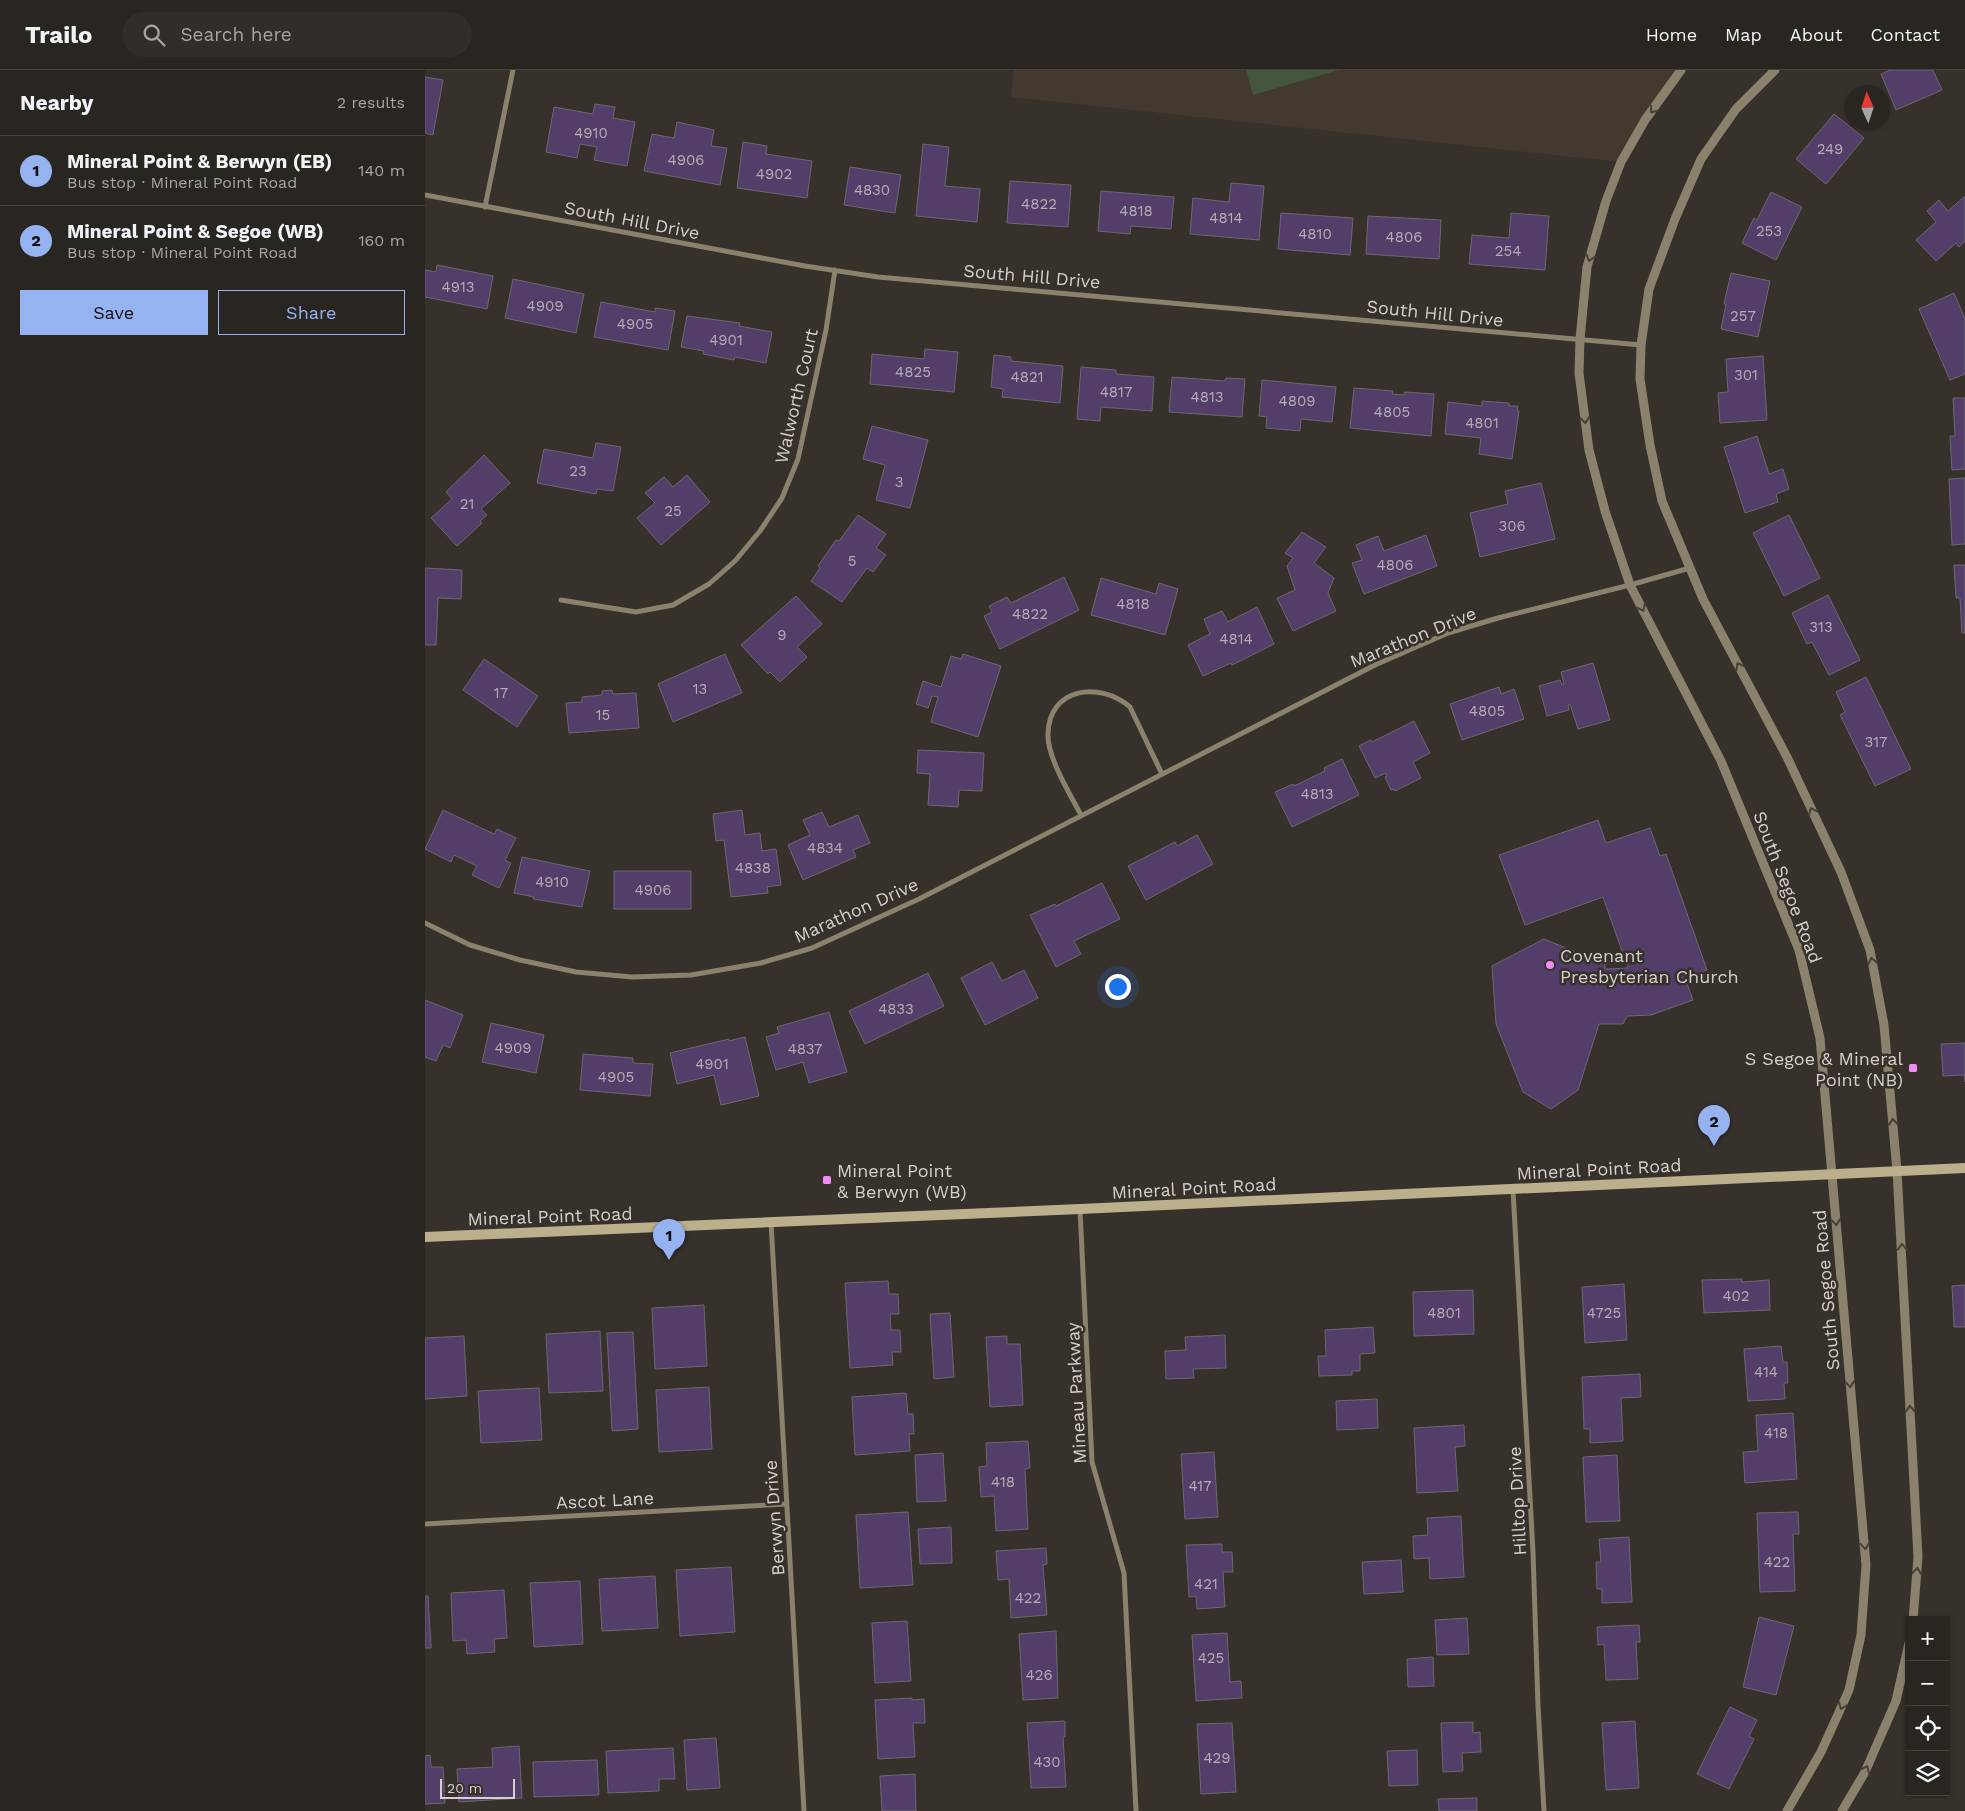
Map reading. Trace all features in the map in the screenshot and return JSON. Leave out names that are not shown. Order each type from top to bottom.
[{"type":"main road","name":"Mineral Point Road","points":[[425,1237],[1513,1190],[1965,1168]]},
{"type":"street","points":[[485,207],[513,70]]},
{"type":"street","name":"South Segoe Road","points":[[1681,70],[1645,120],[1621,162],[1606,201],[1587,268],[1579,340],[1579,372],[1589,450],[1605,511],[1631,585],[1721,762],[1799,950],[1820,1038],[1866,1565],[1861,1635],[1849,1690],[1821,1752],[1787,1811]]},
{"type":"street","points":[[1775,70],[1736,109],[1701,158],[1675,218],[1649,289],[1641,345],[1640,379],[1650,445],[1662,501],[1703,599],[1787,757],[1841,872],[1870,950],[1884,1025],[1897,1171],[1918,1557],[1913,1616]]},
{"type":"street","name":"South Hill Drive","points":[[425,195],[878,277],[1641,345]]},
{"type":"street","name":"Walworth Court","points":[[561,600],[636,612],[673,605],[709,584],[735,561],[760,531],[782,498],[798,459],[826,330],[835,270]]},
{"type":"street","name":"Marathon Drive","points":[[425,922],[471,945],[519,960],[576,972],[632,977],[691,975],[761,963],[812,948],[919,898],[1375,664],[1448,634],[1498,618],[1631,585],[1690,568]]},
{"type":"street","points":[[1081,815],[1060,774],[1049,745],[1048,734],[1049,723],[1056,707],[1078,692],[1099,692],[1122,700],[1129,707],[1162,774]]},
{"type":"street","name":"Hilltop Drive","points":[[1513,1190],[1533,1552],[1538,1706],[1545,1811]]},
{"type":"street","name":"Mineau Parkway","points":[[1080,1209],[1092,1462],[1124,1572],[1137,1811]]},
{"type":"street","name":"Berwyn Drive","points":[[771,1222],[786,1504],[793,1586],[804,1811]]},
{"type":"street","name":"Ascot Lane","points":[[425,1524],[786,1504]]},
{"type":"street","points":[[1842,1811],[1865,1772],[1896,1701],[1905,1661]]},
{"type":"shaded area","points":[[1014,70],[1681,70],[1621,162],[1011,97]]},
{"type":"green space","points":[[1246,70],[1339,70],[1253,95]]},
{"type":"building","points":[[1890,70],[1933,70],[1942,90],[1896,110],[1890,96],[1890,85],[1886,85],[1881,74]]},
{"type":"building","points":[[425,77],[443,80],[433,135],[425,133]]},
{"type":"building","points":[[595,104],[615,107],[613,118],[635,122],[627,166],[594,160],[597,147],[580,144],[577,158],[546,152],[554,107],[593,114]]},
{"type":"building","points":[[1834,114],[1845,123],[1845,130],[1854,130],[1864,138],[1826,184],[1796,159]]},
{"type":"building","points":[[677,122],[714,130],[711,146],[727,148],[720,185],[644,171],[652,134],[674,138]]},
{"type":"building","points":[[743,142],[767,146],[766,154],[812,161],[807,198],[737,188]]},
{"type":"building","points":[[923,144],[949,147],[945,186],[980,189],[977,222],[916,216]]},
{"type":"building","points":[[850,167],[901,175],[895,213],[844,205]]},
{"type":"building","points":[[1010,181],[1071,185],[1068,227],[1007,223]]},
{"type":"building","points":[[1231,183],[1264,186],[1259,240],[1190,234],[1193,198],[1229,202]]},
{"type":"building","points":[[1101,191],[1174,197],[1171,229],[1131,226],[1130,234],[1098,231]]},
{"type":"building","points":[[1771,192],[1802,207],[1776,260],[1742,243],[1754,218],[1757,220]]},
{"type":"building","points":[[1965,196],[1965,241],[1959,247],[1956,243],[1936,261],[1916,240],[1936,222],[1927,211],[1939,200],[1948,211]]},
{"type":"building","points":[[1281,213],[1353,218],[1350,255],[1278,249]]},
{"type":"building","points":[[1511,213],[1549,216],[1545,270],[1469,264],[1472,235],[1509,238]]},
{"type":"building","points":[[1368,216],[1441,220],[1439,259],[1366,254]]},
{"type":"building","points":[[437,265],[493,276],[487,309],[425,297],[425,270],[436,272]]},
{"type":"building","points":[[1731,273],[1770,281],[1758,337],[1721,329]]},
{"type":"building","points":[[513,279],[584,294],[576,333],[505,318]]},
{"type":"building","points":[[1954,293],[1965,319],[1965,374],[1950,380],[1919,309]]},
{"type":"building","points":[[601,302],[655,312],[655,308],[675,311],[668,350],[594,337]]},
{"type":"building","points":[[687,316],[740,323],[739,326],[772,332],[766,363],[735,357],[734,360],[703,354],[704,351],[681,347]]},
{"type":"building","points":[[925,349],[958,352],[954,392],[870,384],[872,354],[924,359]]},
{"type":"building","points":[[994,355],[1011,357],[1011,361],[1063,366],[1060,403],[1002,397],[1003,389],[991,387]]},
{"type":"building","points":[[1763,356],[1767,420],[1720,423],[1718,393],[1728,392],[1726,359]]},
{"type":"building","points":[[1081,367],[1116,370],[1116,374],[1154,377],[1152,411],[1101,407],[1100,421],[1077,419]]},
{"type":"building","points":[[1172,377],[1225,381],[1226,378],[1245,379],[1242,417],[1169,412]]},
{"type":"building","points":[[1262,380],[1336,387],[1332,422],[1301,419],[1300,431],[1266,428],[1267,417],[1259,416]]},
{"type":"building","points":[[1354,388],[1393,391],[1392,394],[1404,395],[1405,392],[1434,394],[1431,436],[1350,428]]},
{"type":"building","points":[[1953,398],[1965,398],[1965,469],[1952,470],[1950,436],[1955,436]]},
{"type":"building","points":[[1482,401],[1509,403],[1509,406],[1518,406],[1517,411],[1519,411],[1512,459],[1479,454],[1481,438],[1445,434],[1448,402],[1482,406]]},
{"type":"building","points":[[872,426],[928,440],[910,508],[876,500],[885,465],[863,459]]},
{"type":"building","points":[[1757,436],[1769,474],[1783,469],[1789,489],[1776,494],[1778,502],[1745,513],[1724,447]]},
{"type":"building","points":[[596,443],[621,447],[613,491],[597,489],[596,494],[537,483],[544,449],[593,458]]},
{"type":"building","points":[[484,455],[510,483],[481,509],[487,515],[480,521],[482,523],[457,546],[431,518],[452,499],[446,492]]},
{"type":"building","points":[[687,475],[710,502],[661,545],[637,518],[655,503],[645,493],[664,477],[673,487]]},
{"type":"building","points":[[1965,478],[1965,544],[1952,545],[1949,479]]},
{"type":"building","points":[[1541,483],[1555,539],[1480,557],[1470,513],[1508,504],[1505,491]]},
{"type":"building","points":[[858,515],[886,534],[876,548],[886,555],[873,572],[867,568],[842,602],[811,581],[820,568],[818,566],[836,540],[839,541]]},
{"type":"building","points":[[1789,515],[1820,578],[1784,596],[1753,533]]},
{"type":"building","points":[[1302,532],[1326,547],[1314,563],[1334,578],[1328,593],[1336,611],[1293,631],[1277,598],[1295,590],[1287,566],[1293,558],[1285,553]]},
{"type":"building","points":[[1426,535],[1437,566],[1364,594],[1352,563],[1362,560],[1356,545],[1378,536],[1384,551]]},
{"type":"building","points":[[1954,565],[1965,565],[1965,633],[1962,633],[1960,598],[1956,598]]},
{"type":"building","points":[[425,568],[462,570],[461,599],[438,598],[436,645],[425,645]]},
{"type":"building","points":[[1064,577],[1079,610],[1000,649],[984,616],[992,612],[989,606],[1007,597],[1011,603]]},
{"type":"building","points":[[1101,578],[1156,594],[1159,583],[1178,589],[1165,635],[1091,615]]},
{"type":"building","points":[[1828,595],[1860,660],[1829,675],[1812,642],[1807,644],[1792,613]]},
{"type":"building","points":[[796,596],[822,624],[797,647],[807,657],[780,682],[770,672],[768,674],[741,645]]},
{"type":"building","points":[[1257,607],[1274,644],[1232,665],[1231,663],[1203,676],[1188,645],[1210,634],[1204,619],[1222,611],[1228,622]]},
{"type":"building","points":[[725,654],[742,693],[673,722],[658,684]]},
{"type":"building","points":[[963,654],[1001,666],[978,737],[931,722],[938,697],[932,696],[928,708],[916,704],[923,681],[941,687],[951,656],[961,659]]},
{"type":"building","points":[[484,659],[538,696],[517,727],[463,690]]},
{"type":"building","points":[[1593,663],[1610,720],[1578,729],[1570,704],[1568,705],[1569,710],[1547,716],[1539,686],[1560,680],[1562,685],[1564,684],[1561,672]]},
{"type":"building","points":[[1866,677],[1911,769],[1875,786],[1840,715],[1845,712],[1836,692]]},
{"type":"building","points":[[1499,687],[1501,694],[1514,689],[1524,719],[1462,740],[1450,704]]},
{"type":"building","points":[[612,690],[613,694],[636,693],[639,728],[569,733],[566,703],[582,702],[582,697],[602,695],[602,691]]},
{"type":"building","points":[[1414,721],[1430,753],[1413,762],[1421,778],[1395,791],[1394,789],[1391,790],[1385,777],[1387,776],[1386,773],[1375,778],[1359,746],[1371,740],[1372,742]]},
{"type":"building","points":[[918,750],[984,753],[982,791],[959,790],[958,807],[928,805],[930,774],[917,773]]},
{"type":"building","points":[[1342,759],[1359,795],[1292,827],[1275,792],[1293,784],[1294,786],[1325,771],[1324,768]]},
{"type":"building","points":[[443,810],[494,834],[497,829],[516,838],[505,860],[511,863],[499,888],[472,875],[477,866],[454,855],[451,862],[425,849]]},
{"type":"building","points":[[742,810],[745,835],[760,833],[762,851],[776,849],[781,885],[767,887],[768,893],[731,897],[724,840],[716,841],[713,814]]},
{"type":"building","points":[[822,812],[829,827],[858,815],[870,843],[853,850],[856,857],[803,880],[788,845],[810,835],[803,820]]},
{"type":"building","name":"Covenant Presbyterian Church","points":[[1598,820],[1606,843],[1650,828],[1660,856],[1666,854],[1707,970],[1685,978],[1693,1000],[1651,1015],[1627,1016],[1623,1024],[1599,1024],[1578,1090],[1551,1109],[1523,1092],[1496,1024],[1492,966],[1544,939],[1605,964],[1605,969],[1628,968],[1603,897],[1525,925],[1499,855]]},
{"type":"building","points":[[1197,835],[1213,864],[1146,900],[1128,866],[1175,842],[1177,846]]},
{"type":"building","points":[[522,857],[590,871],[582,907],[533,899],[534,897],[514,893]]},
{"type":"building","points":[[614,871],[691,871],[691,909],[614,909]]},
{"type":"building","points":[[1102,883],[1120,919],[1074,941],[1081,954],[1056,967],[1030,915],[1055,904],[1056,906]]},
{"type":"building","points":[[992,962],[1002,981],[1024,970],[1038,998],[985,1025],[961,978]]},
{"type":"building","points":[[928,973],[944,1006],[865,1044],[849,1011]]},
{"type":"building","points":[[425,1000],[463,1015],[450,1048],[443,1045],[436,1061],[425,1057]]},
{"type":"building","points":[[829,1012],[847,1072],[809,1083],[803,1062],[776,1070],[766,1037],[779,1033],[777,1027]]},
{"type":"building","points":[[491,1023],[544,1035],[536,1073],[482,1062]]},
{"type":"building","points":[[745,1037],[759,1096],[721,1105],[714,1075],[677,1084],[670,1053]]},
{"type":"building","points":[[1965,1043],[1965,1082],[1964,1075],[1943,1076],[1941,1044]]},
{"type":"building","points":[[583,1054],[633,1058],[633,1063],[653,1064],[650,1096],[580,1090]]},
{"type":"building","points":[[1742,1279],[1742,1282],[1769,1280],[1770,1310],[1704,1313],[1702,1280]]},
{"type":"building","points":[[888,1281],[889,1294],[898,1294],[899,1314],[890,1314],[891,1330],[900,1330],[901,1352],[892,1352],[893,1365],[850,1368],[845,1283]]},
{"type":"building","points":[[1624,1284],[1627,1340],[1585,1343],[1582,1287]]},
{"type":"building","points":[[1965,1285],[1965,1327],[1954,1327],[1952,1286]]},
{"type":"building","points":[[1473,1290],[1474,1334],[1414,1336],[1413,1292]]},
{"type":"building","points":[[704,1305],[707,1366],[655,1369],[652,1308]]},
{"type":"building","points":[[950,1313],[954,1377],[934,1379],[930,1314]]},
{"type":"building","points":[[1373,1327],[1375,1353],[1360,1354],[1360,1371],[1352,1371],[1352,1375],[1319,1376],[1318,1356],[1326,1356],[1325,1330]]},
{"type":"building","points":[[600,1331],[603,1391],[549,1393],[546,1334]]},
{"type":"building","points":[[633,1332],[638,1429],[612,1431],[607,1333]]},
{"type":"building","points":[[1225,1335],[1226,1368],[1193,1369],[1194,1378],[1166,1379],[1165,1351],[1186,1350],[1185,1337]]},
{"type":"building","points":[[464,1336],[467,1396],[425,1399],[425,1338]]},
{"type":"building","points":[[1007,1336],[1007,1344],[1020,1344],[1023,1405],[990,1407],[986,1337]]},
{"type":"building","points":[[1781,1346],[1783,1362],[1787,1362],[1788,1383],[1784,1383],[1785,1399],[1748,1401],[1744,1349]]},
{"type":"building","points":[[1640,1374],[1641,1397],[1621,1398],[1623,1441],[1590,1443],[1590,1429],[1584,1429],[1582,1377]]},
{"type":"building","points":[[709,1387],[712,1449],[659,1452],[656,1390]]},
{"type":"building","points":[[539,1388],[542,1440],[481,1443],[478,1391]]},
{"type":"building","points":[[906,1393],[908,1414],[913,1414],[914,1434],[909,1434],[910,1451],[855,1455],[852,1397]]},
{"type":"building","points":[[1377,1399],[1378,1428],[1337,1430],[1336,1401]]},
{"type":"building","points":[[1793,1413],[1797,1479],[1745,1483],[1743,1452],[1758,1451],[1756,1415]]},
{"type":"building","points":[[1464,1425],[1465,1446],[1455,1447],[1458,1491],[1417,1493],[1414,1428]]},
{"type":"building","points":[[1028,1441],[1030,1468],[1025,1469],[1028,1529],[996,1531],[994,1496],[981,1497],[979,1467],[987,1466],[986,1443]]},
{"type":"building","points":[[1214,1452],[1218,1517],[1185,1519],[1181,1454]]},
{"type":"building","points":[[943,1453],[946,1501],[917,1502],[915,1455]]},
{"type":"building","points":[[1617,1455],[1620,1521],[1586,1522],[1583,1457]]},
{"type":"building","points":[[908,1512],[913,1585],[860,1588],[856,1515]]},
{"type":"building","points":[[1798,1512],[1799,1534],[1793,1534],[1795,1591],[1760,1592],[1757,1513]]},
{"type":"building","points":[[1461,1516],[1464,1577],[1430,1579],[1429,1558],[1414,1559],[1413,1536],[1428,1535],[1427,1518]]},
{"type":"building","points":[[951,1527],[952,1563],[920,1564],[918,1529]]},
{"type":"building","points":[[1629,1537],[1632,1602],[1602,1603],[1602,1589],[1597,1589],[1596,1562],[1601,1562],[1599,1539]]},
{"type":"building","points":[[1222,1544],[1222,1552],[1232,1552],[1233,1572],[1223,1572],[1225,1607],[1197,1609],[1196,1596],[1189,1597],[1186,1545]]},
{"type":"building","points":[[1046,1548],[1047,1564],[1043,1565],[1047,1615],[1011,1618],[1009,1579],[998,1580],[996,1551]]},
{"type":"building","points":[[1401,1560],[1403,1592],[1364,1594],[1362,1562]]},
{"type":"building","points":[[731,1567],[735,1632],[680,1636],[676,1570]]},
{"type":"building","points":[[655,1576],[658,1628],[602,1631],[599,1579]]},
{"type":"building","points":[[580,1581],[583,1644],[534,1647],[530,1583]]},
{"type":"building","points":[[504,1590],[507,1638],[494,1639],[495,1652],[467,1654],[466,1640],[453,1641],[451,1593]]},
{"type":"building","points":[[425,1596],[428,1596],[431,1648],[425,1648]]},
{"type":"building","points":[[1759,1617],[1794,1626],[1776,1695],[1743,1687]]},
{"type":"building","points":[[1467,1618],[1469,1654],[1437,1655],[1435,1620]]},
{"type":"building","points":[[907,1621],[911,1681],[875,1683],[872,1623]]},
{"type":"building","points":[[1639,1625],[1640,1642],[1636,1642],[1638,1679],[1606,1680],[1604,1644],[1598,1645],[1597,1627]]},
{"type":"building","points":[[1056,1631],[1058,1698],[1023,1700],[1019,1634]]},
{"type":"building","points":[[1227,1633],[1230,1682],[1241,1681],[1242,1698],[1196,1701],[1192,1635]]},
{"type":"building","points":[[1433,1657],[1434,1686],[1408,1687],[1407,1659]]},
{"type":"building","points":[[912,1698],[912,1700],[924,1699],[925,1723],[913,1723],[915,1757],[878,1759],[875,1700]]},
{"type":"building","points":[[1730,1707],[1757,1720],[1749,1736],[1754,1739],[1729,1789],[1697,1774]]},
{"type":"building","points":[[1065,1721],[1065,1737],[1063,1737],[1066,1787],[1031,1788],[1027,1723]]},
{"type":"building","points":[[1635,1721],[1639,1788],[1606,1790],[1602,1723]]},
{"type":"building","points":[[1473,1722],[1473,1733],[1480,1732],[1481,1752],[1462,1753],[1463,1771],[1443,1772],[1441,1723]]},
{"type":"building","points":[[1232,1723],[1236,1792],[1201,1794],[1197,1724]]},
{"type":"building","points":[[716,1738],[720,1788],[687,1790],[684,1740]]},
{"type":"building","points":[[519,1746],[522,1798],[459,1802],[457,1769],[493,1767],[492,1748]]},
{"type":"building","points":[[673,1748],[675,1779],[659,1779],[659,1791],[608,1793],[606,1751]]},
{"type":"building","points":[[1417,1750],[1418,1785],[1389,1786],[1387,1751]]},
{"type":"building","points":[[430,1755],[431,1767],[443,1767],[445,1803],[425,1804],[425,1756]]},
{"type":"building","points":[[597,1760],[599,1795],[534,1797],[533,1762]]},
{"type":"building","points":[[915,1774],[916,1811],[882,1811],[880,1776]]},
{"type":"building","points":[[1477,1798],[1477,1811],[1439,1811],[1438,1799]]},
{"type":"place","name":"Covenant Presbyterian Church","points":[[1550,965]]},
{"type":"place","name":"S Segoe & Mineral Point (NB)","points":[[1913,1068]]},
{"type":"place","name":"Mineral Point & Segoe (WB)","points":[[1714,1146]]},
{"type":"place","name":"Mineral Point & Berwyn (WB)","points":[[827,1180]]},
{"type":"place","name":"Mineral Point & Berwyn (EB)","points":[[669,1260]]}]
